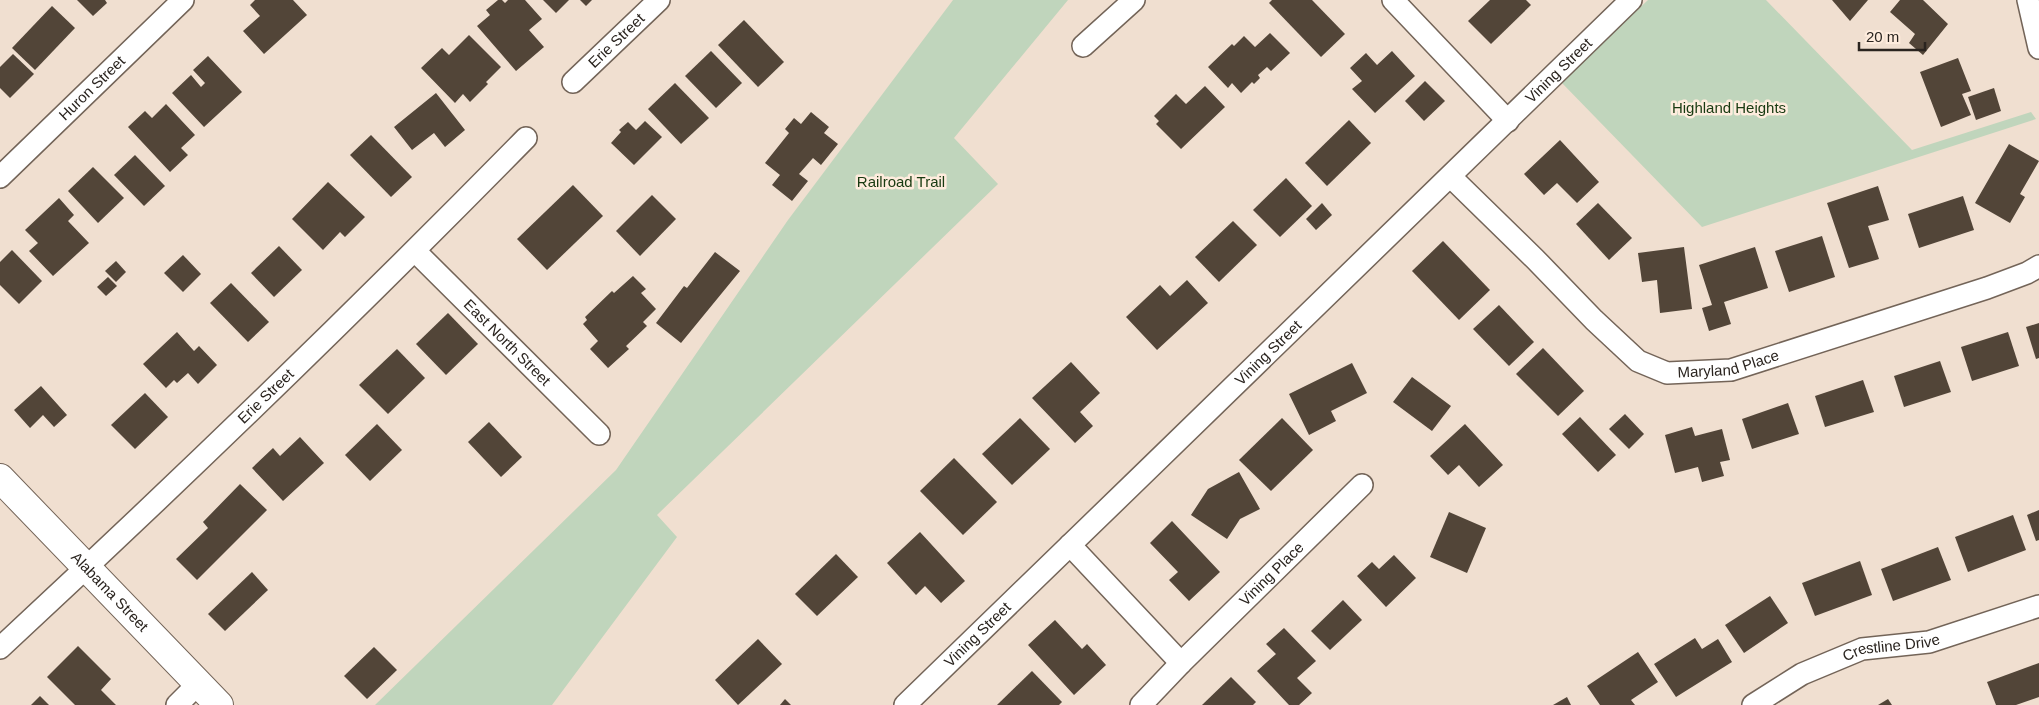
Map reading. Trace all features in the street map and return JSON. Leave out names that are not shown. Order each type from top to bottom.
[{"type":"main road","name":"Alabama Street","points":[[0,478],[218,705]]},
{"type":"street","name":"Huron Street","points":[[0,177],[183,0]]},
{"type":"street","name":"Erie Street","points":[[573,82],[660,0]]},
{"type":"street","points":[[1083,46],[1134,0]]},
{"type":"street","points":[[1393,0],[1508,121]]},
{"type":"street","name":"Vining Street","points":[[905,705],[1451,177],[1631,0]]},
{"type":"street","points":[[2028,0],[2039,48]]},
{"type":"street","name":"Erie Street","points":[[0,648],[87,568],[415,251],[526,138]]},
{"type":"street","name":"Maryland Place","points":[[1451,177],[1594,320],[1638,361],[1667,373],[1731,370],[1987,288],[2027,273],[2039,266]]},
{"type":"street","name":"East North Street","points":[[415,251],[599,434]]},
{"type":"street","name":"Vining Place","points":[[1141,705],[1362,484]]},
{"type":"street","points":[[1070,545],[1181,663]]},
{"type":"street","name":"Crestline Drive","points":[[1753,705],[1802,674],[1862,649],[1929,642],[2039,606]]},
{"type":"street","points":[[176,705],[198,684]]},
{"type":"green space","name":"Railroad Trail","points":[[953,0],[1068,0],[954,138],[998,184],[657,515],[677,537],[552,705],[375,705],[616,470],[788,220]]},
{"type":"green space","name":"Highland Heights","points":[[1648,0],[1766,0],[1912,150],[2031,112],[2036,119],[1702,227],[1561,82]]},
{"type":"building","points":[[77,0],[105,0],[107,3],[93,16]]},
{"type":"building","points":[[255,0],[293,0],[307,15],[264,54],[243,31],[260,16],[250,5]]},
{"type":"building","points":[[498,0],[502,0],[505,3],[508,0],[525,0],[542,19],[529,30],[544,47],[516,71],[477,26],[490,15],[486,10]]},
{"type":"building","points":[[543,0],[569,0],[556,13]]},
{"type":"building","points":[[580,0],[592,0],[586,6]]},
{"type":"building","points":[[1272,0],[1312,0],[1345,34],[1321,57],[1269,3]]},
{"type":"building","points":[[1490,0],[1526,0],[1531,5],[1491,44],[1468,21]]},
{"type":"building","points":[[1832,0],[1868,0],[1850,21]]},
{"type":"building","points":[[1900,0],[1923,0],[1948,24],[1923,55],[1909,43],[1915,34],[1890,12]]},
{"type":"building","points":[[52,6],[75,28],[35,70],[12,48]]},
{"type":"building","points":[[744,20],[784,62],[758,87],[718,45]]},
{"type":"building","points":[[1270,33],[1290,53],[1271,71],[1267,67],[1258,75],[1260,78],[1254,84],[1252,82],[1241,93],[1232,83],[1228,88],[1208,67],[1232,44],[1234,46],[1244,36],[1255,47]]},
{"type":"building","points":[[469,35],[501,67],[486,82],[488,84],[470,102],[463,94],[455,103],[421,68],[442,48],[449,55]]},
{"type":"building","points":[[711,51],[742,83],[716,108],[685,76]]},
{"type":"building","points":[[1392,51],[1415,76],[1375,113],[1352,89],[1362,81],[1350,68],[1366,53],[1377,65]]},
{"type":"building","points":[[13,54],[34,74],[10,98],[0,88],[0,67]]},
{"type":"building","points":[[208,56],[242,92],[204,127],[172,93],[191,75],[201,87],[205,83],[193,70]]},
{"type":"building","points":[[1958,58],[1971,91],[1962,94],[1971,115],[1941,127],[1920,72]]},
{"type":"building","points":[[1425,81],[1445,101],[1424,121],[1405,101]]},
{"type":"building","points":[[675,83],[709,118],[681,144],[648,109]]},
{"type":"building","points":[[1205,86],[1225,107],[1181,149],[1156,124],[1159,121],[1154,116],[1176,94],[1186,104]]},
{"type":"building","points":[[1994,88],[2001,111],[1976,120],[1968,97]]},
{"type":"building","points":[[436,93],[465,130],[445,147],[434,133],[412,150],[394,127]]},
{"type":"building","points":[[166,104],[195,135],[181,148],[188,155],[170,172],[128,127],[145,111],[152,118]]},
{"type":"building","points":[[811,112],[829,127],[824,133],[838,144],[821,165],[813,158],[799,174],[808,181],[792,201],[772,185],[780,175],[765,163],[789,133],[785,129],[794,118],[801,124]]},
{"type":"building","points":[[1349,120],[1371,143],[1327,186],[1305,163]]},
{"type":"building","points":[[645,121],[662,137],[634,165],[611,143],[621,132],[619,130],[628,122],[636,130]]},
{"type":"building","points":[[371,135],[412,177],[391,197],[350,155]]},
{"type":"building","points":[[1560,140],[1599,182],[1577,203],[1557,183],[1544,195],[1524,174]]},
{"type":"building","points":[[2009,144],[2039,161],[2020,194],[2025,197],[2010,223],[1975,203]]},
{"type":"building","points":[[135,155],[165,186],[144,206],[114,175]]},
{"type":"building","points":[[93,167],[124,198],[98,223],[68,191]]},
{"type":"building","points":[[1286,178],[1312,206],[1280,237],[1253,210]]},
{"type":"building","points":[[328,182],[365,217],[345,237],[340,232],[323,250],[292,219]]},
{"type":"building","points":[[573,185],[603,216],[547,270],[517,239]]},
{"type":"building","points":[[1878,186],[1889,220],[1868,226],[1879,259],[1849,268],[1827,203]]},
{"type":"building","points":[[652,195],[676,219],[640,256],[616,231]]},
{"type":"building","points":[[1963,196],[1974,230],[1919,248],[1908,214]]},
{"type":"building","points":[[59,198],[74,215],[68,221],[89,243],[53,276],[29,251],[38,243],[25,230]]},
{"type":"building","points":[[1322,203],[1332,215],[1316,230],[1306,219]]},
{"type":"building","points":[[1598,203],[1632,238],[1609,260],[1576,224]]},
{"type":"building","points":[[1233,221],[1257,245],[1219,282],[1195,257]]},
{"type":"building","points":[[1822,236],[1835,277],[1789,292],[1775,251]]},
{"type":"building","points":[[1443,241],[1490,290],[1459,320],[1412,271]]},
{"type":"building","points":[[279,246],[302,270],[274,297],[251,273]]},
{"type":"building","points":[[1684,247],[1692,309],[1660,313],[1657,280],[1642,282],[1638,253]]},
{"type":"building","points":[[1755,247],[1768,288],[1724,302],[1731,324],[1709,331],[1702,308],[1712,305],[1699,265]]},
{"type":"building","points":[[12,250],[42,281],[19,304],[0,285],[0,262]]},
{"type":"building","points":[[715,252],[740,271],[681,343],[656,323],[684,286],[687,288]]},
{"type":"building","points":[[183,255],[201,274],[183,292],[164,273]]},
{"type":"building","points":[[116,261],[126,272],[116,282],[105,271]]},
{"type":"building","points":[[633,276],[646,289],[641,293],[656,309],[643,322],[647,326],[626,346],[629,349],[608,368],[590,349],[598,341],[583,324],[587,320],[585,317],[612,291],[614,293]]},
{"type":"building","points":[[108,277],[117,286],[106,296],[97,287]]},
{"type":"building","points":[[1187,280],[1208,303],[1157,350],[1126,317],[1160,285],[1170,296]]},
{"type":"building","points":[[231,283],[269,322],[248,342],[210,303]]},
{"type":"building","points":[[1499,305],[1534,342],[1509,366],[1473,329]]},
{"type":"building","points":[[448,313],[478,344],[446,375],[416,344]]},
{"type":"building","points":[[2039,323],[2039,358],[2036,359],[2026,327]]},
{"type":"building","points":[[177,332],[194,351],[199,346],[217,365],[198,384],[188,373],[177,383],[174,380],[166,388],[143,364]]},
{"type":"building","points":[[2008,332],[2019,366],[1972,381],[1961,347]]},
{"type":"building","points":[[1543,348],[1584,391],[1558,416],[1516,374]]},
{"type":"building","points":[[397,349],[425,378],[388,414],[359,385]]},
{"type":"building","points":[[1940,361],[1951,392],[1904,407],[1894,376]]},
{"type":"building","points":[[1071,362],[1100,393],[1080,412],[1093,426],[1075,443],[1032,398]]},
{"type":"building","points":[[1352,363],[1367,393],[1331,411],[1336,421],[1309,435],[1289,394]]},
{"type":"building","points":[[1412,377],[1451,406],[1432,431],[1393,402]]},
{"type":"building","points":[[1863,380],[1874,412],[1825,427],[1815,396]]},
{"type":"building","points":[[41,386],[67,415],[54,427],[43,415],[30,428],[14,410]]},
{"type":"building","points":[[145,393],[168,417],[135,449],[111,425]]},
{"type":"building","points":[[1788,403],[1799,434],[1752,449],[1742,419]]},
{"type":"building","points":[[1625,414],[1644,434],[1629,449],[1609,429]]},
{"type":"building","points":[[1580,417],[1616,455],[1598,472],[1562,434]]},
{"type":"building","points":[[1020,418],[1050,449],[1012,485],[982,454]]},
{"type":"building","points":[[1282,418],[1313,450],[1271,491],[1239,460]]},
{"type":"building","points":[[489,422],[522,457],[501,477],[468,442]]},
{"type":"building","points":[[377,424],[402,450],[370,481],[345,455]]},
{"type":"building","points":[[1465,424],[1503,465],[1479,487],[1459,465],[1448,475],[1430,456]]},
{"type":"building","points":[[1692,427],[1695,436],[1722,429],[1730,460],[1720,462],[1724,476],[1702,482],[1698,467],[1675,473],[1665,435]]},
{"type":"building","points":[[300,437],[324,463],[283,501],[252,468],[273,448],[280,456]]},
{"type":"building","points":[[954,458],[997,502],[963,535],[920,491]]},
{"type":"building","points":[[1239,472],[1260,509],[1240,519],[1227,539],[1191,515],[1208,489]]},
{"type":"building","points":[[240,484],[267,510],[197,580],[176,559],[208,528],[203,522]]},
{"type":"building","points":[[2039,510],[2039,540],[2036,541],[2027,515]]},
{"type":"building","points":[[1449,512],[1486,528],[1467,573],[1430,557]]},
{"type":"building","points":[[2013,515],[2026,550],[1968,572],[1955,537]]},
{"type":"building","points":[[1172,521],[1220,572],[1189,601],[1169,580],[1178,572],[1150,543]]},
{"type":"building","points":[[920,532],[965,581],[941,603],[925,586],[916,595],[887,563]]},
{"type":"building","points":[[1938,547],[1951,580],[1893,601],[1881,569]]},
{"type":"building","points":[[836,554],[858,577],[817,616],[795,594]]},
{"type":"building","points":[[1394,555],[1416,578],[1386,607],[1357,576],[1372,562],[1379,569]]},
{"type":"building","points":[[1860,561],[1872,595],[1815,616],[1802,583]]},
{"type":"building","points":[[252,572],[268,590],[225,631],[208,614]]},
{"type":"building","points":[[1770,596],[1788,623],[1744,653],[1725,625]]},
{"type":"building","points":[[1343,600],[1362,620],[1330,650],[1311,631]]},
{"type":"building","points":[[1055,620],[1082,649],[1087,644],[1106,665],[1074,695],[1028,645]]},
{"type":"building","points":[[1284,628],[1316,661],[1297,678],[1312,693],[1299,705],[1289,705],[1257,671],[1276,654],[1266,644]]},
{"type":"building","points":[[1695,638],[1702,649],[1718,639],[1732,662],[1676,697],[1654,664]]},
{"type":"building","points":[[758,639],[782,664],[738,705],[715,680]]},
{"type":"building","points":[[78,646],[111,679],[101,690],[116,705],[75,705],[47,677]]},
{"type":"building","points":[[374,647],[397,670],[367,699],[344,676]]},
{"type":"building","points":[[1638,652],[1658,682],[1631,700],[1635,705],[1600,705],[1587,686]]},
{"type":"building","points":[[2039,663],[2039,697],[2016,705],[1996,705],[1987,682]]},
{"type":"building","points":[[1032,671],[1062,702],[1059,705],[997,705]]},
{"type":"building","points":[[1231,677],[1256,702],[1253,705],[1202,705]]},
{"type":"building","points":[[40,696],[49,705],[31,705]]},
{"type":"building","points":[[1567,697],[1571,705],[1553,705]]},
{"type":"building","points":[[785,699],[791,705],[780,705]]},
{"type":"building","points":[[1888,699],[1892,705],[1878,705]]}]
